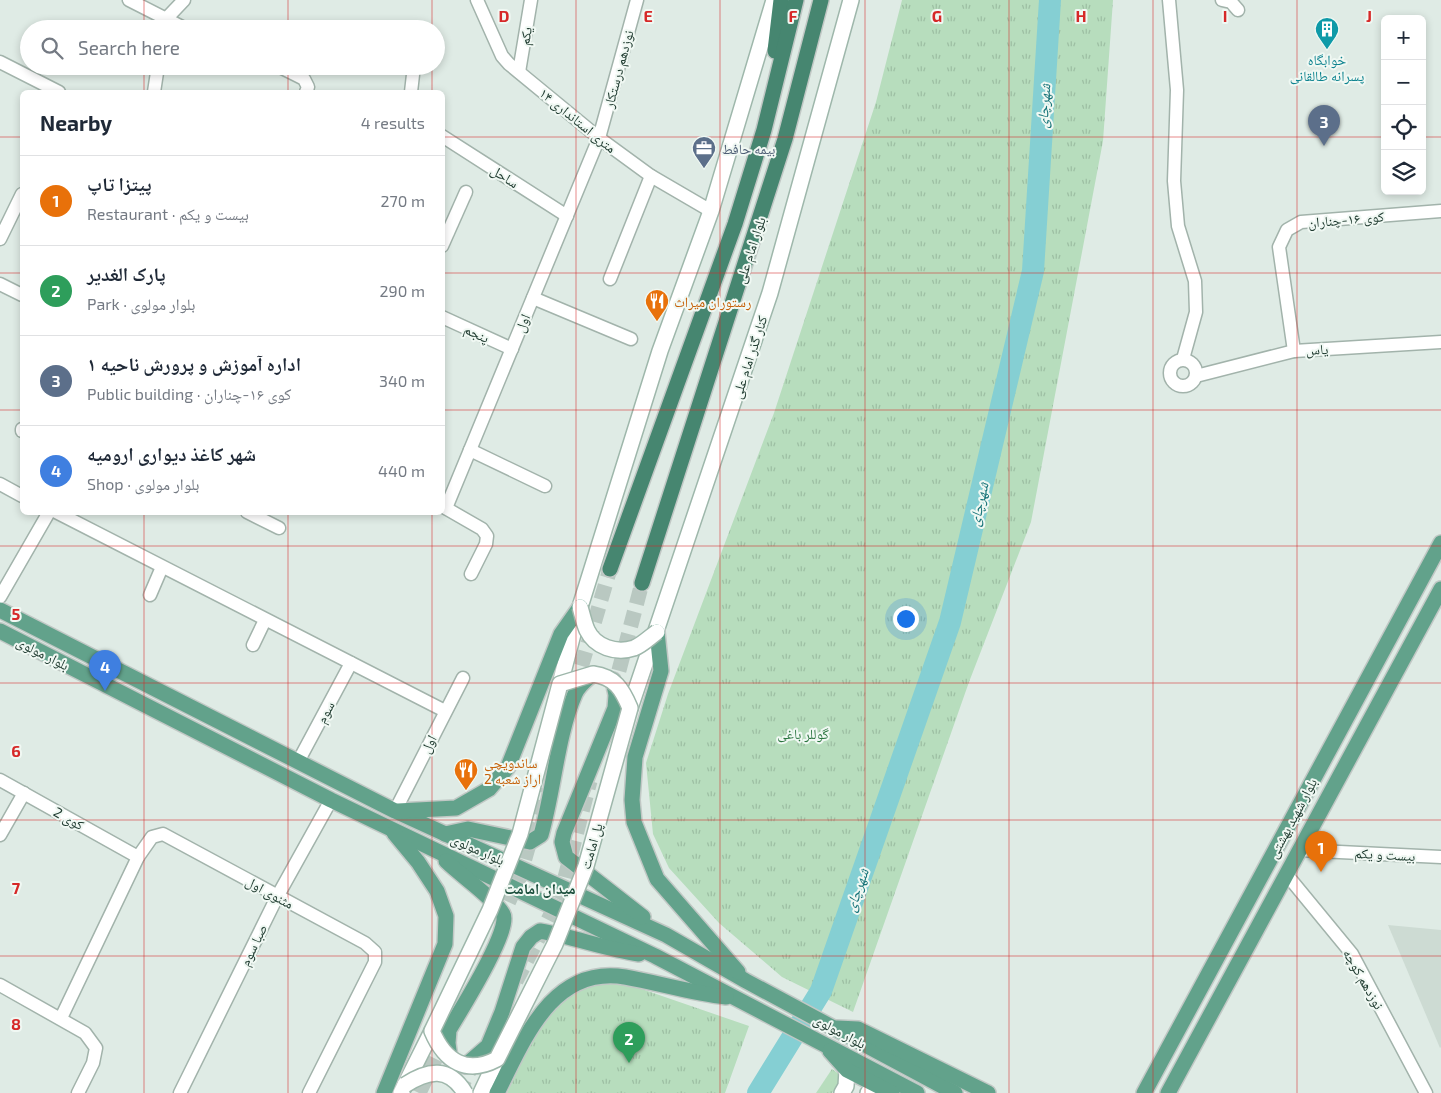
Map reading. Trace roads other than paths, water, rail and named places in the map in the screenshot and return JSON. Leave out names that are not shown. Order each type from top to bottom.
[{"type":"highway","points":[[764,130],[781,0]]},
{"type":"highway","name":"بلوار امام علی","points":[[610,569],[735,224],[764,130],[796,0]]},
{"type":"highway","name":"بلوار امام علی","points":[[642,582],[785,139],[821,0]]},
{"type":"main road","points":[[403,1089],[490,910],[520,834],[580,607],[660,351],[711,211],[774,0]]},
{"type":"main road","name":"کنار گذر امام علی","points":[[630,708],[770,293],[851,0]]},
{"type":"main road","name":"بلوار شهید بهشتی","points":[[1144,1093],[1441,542]]},
{"type":"main road","name":"بلوار شهید بهشتی","points":[[1172,1090],[1299,850],[1441,589]]},
{"type":"main road","points":[[580,607],[587,630],[597,644],[605,648],[618,650],[634,648],[657,632],[661,671],[635,757],[632,800],[634,822],[657,879],[746,981]]},
{"type":"main road","points":[[394,811],[456,808],[489,789],[508,767],[561,634],[580,607]]},
{"type":"main road","name":"بلوار مولوی","points":[[0,610],[299,760],[394,811],[666,935],[746,981],[955,1093]]},
{"type":"main road","name":"بلوار مولوی","points":[[0,632],[331,800],[388,826],[438,853],[739,998],[917,1093]]},
{"type":"main road","points":[[560,684],[593,674],[613,680],[622,690],[630,708]]},
{"type":"main road","points":[[445,834],[468,830],[530,842],[541,835],[575,694],[581,684],[593,674]]},
{"type":"main road","points":[[613,680],[616,695],[615,708],[564,833],[563,849],[566,857],[666,935]]},
{"type":"main road","name":"پل امامت","points":[[481,1093],[555,944],[586,866],[630,708]]},
{"type":"main road","points":[[384,1093],[445,944],[446,916],[437,891],[418,862],[388,826]]},
{"type":"main road","points":[[438,853],[484,894],[503,914],[504,921],[504,930],[495,948],[449,1030],[450,1058]]},
{"type":"main road","points":[[466,1066],[488,1046],[502,1012],[523,947],[531,937],[540,931],[577,938],[620,951],[655,956]]},
{"type":"main road","points":[[497,1093],[539,1015],[553,1000],[579,982],[598,976],[623,977],[697,993],[739,998]]},
{"type":"main road","points":[[832,1028],[858,1029],[988,1093]]},
{"type":"main road","points":[[432,1031],[438,1045],[450,1058],[466,1066],[484,1066],[497,1059]]},
{"type":"main road","points":[[824,1044],[847,1070],[890,1092]]},
{"type":"main road","points":[[842,1093],[846,1086],[847,1070]]},
{"type":"main road","points":[[403,1089],[420,1075],[433,1072],[459,1083],[465,1093]]},
{"type":"main road","points":[[868,1093],[890,1092]]},
{"type":"street","points":[[129,0],[159,20]]},
{"type":"street","points":[[168,20],[184,0]]},
{"type":"street","name":"۱۴ متری استانداری","points":[[476,0],[502,56],[519,72],[599,138],[650,176],[711,211]]},
{"type":"street","name":"یکم","points":[[519,72],[531,0]]},
{"type":"street","name":"نوزدهم درستکار","points":[[599,138],[637,0]]},
{"type":"street","points":[[1170,0],[1177,90],[1174,181],[1178,226],[1195,281],[1196,312],[1182,359],[1171,366],[1171,379],[1178,385],[1187,386],[1196,376],[1193,364],[1182,359]]},
{"type":"street","points":[[1222,0],[1231,2],[1238,10]]},
{"type":"street","points":[[0,62],[20,72]]},
{"type":"street","points":[[26,75],[55,90]]},
{"type":"street","points":[[154,90],[157,75]]},
{"type":"street","points":[[296,75],[304,79],[308,87],[307,90]]},
{"type":"street","points":[[411,90],[413,75]]},
{"type":"street","name":"ساحل","points":[[445,138],[567,216]]},
{"type":"street","name":"اول","points":[[445,505],[470,450],[599,138]]},
{"type":"street","points":[[610,279],[650,176]]},
{"type":"street","points":[[445,239],[466,192]]},
{"type":"street","points":[[0,239],[20,198]]},
{"type":"street","name":"کوی ۱۶-چناران","points":[[1294,351],[1279,247],[1287,230],[1301,222],[1441,211]]},
{"type":"street","points":[[0,284],[20,294]]},
{"type":"street","points":[[533,298],[630,339]]},
{"type":"street","name":"پنجم","points":[[445,318],[512,349]]},
{"type":"street","name":"یاس","points":[[1196,376],[1294,351],[1441,342]]},
{"type":"street","points":[[470,450],[545,486]]},
{"type":"street","points":[[0,484],[20,495]]},
{"type":"street","points":[[445,508],[482,529],[487,536],[486,544],[471,574]]},
{"type":"street","points":[[0,597],[47,515]]},
{"type":"street","points":[[62,515],[445,711]]},
{"type":"street","points":[[253,515],[279,528]]},
{"type":"street","points":[[150,595],[162,567]]},
{"type":"street","points":[[253,645],[266,620]]},
{"type":"street","name":"سوم","points":[[299,760],[351,663]]},
{"type":"street","name":"اول","points":[[394,811],[463,678]]},
{"type":"street","name":"کوی 2","points":[[0,780],[138,856]]},
{"type":"street","points":[[0,836],[24,793]]},
{"type":"street","name":"صبا سوم","points":[[180,1093],[277,897],[331,800]]},
{"type":"street","name":"مثنوی اول","points":[[138,856],[152,837],[163,834],[365,944],[375,952],[375,962],[309,1093]]},
{"type":"street","name":"بیست و یکم","points":[[1299,850],[1441,857]]},
{"type":"street","points":[[62,1018],[138,856]]},
{"type":"street","name":"نوزدهم کوچه","points":[[1287,874],[1352,954],[1426,1093]]},
{"type":"street","points":[[0,985],[62,1018],[85,1033],[96,1048],[93,1062],[78,1093]]},
{"type":"waterway","name":"شهرچای","points":[[758,1093],[821,991],[950,622],[1033,271],[1050,0]]},
{"type":"tunnel","points":[[575,688],[610,569]]},
{"type":"tunnel","points":[[613,693],[642,583]]},
{"type":"tunnel","points":[[516,981],[560,897],[590,781]]},
{"type":"tunnel","points":[[499,923],[519,879],[545,789]]},
{"type":"tunnel","points":[[419,1093],[446,1037]]},
{"type":"tunnel","points":[[458,1093],[478,1054]]},
{"type":"place","name":"خوابگاه پسرانه طالقانی","points":[[1327,50]]},
{"type":"place","name":"اداره آموزش و پرورش ناحیه ۱","points":[[1324,146]]},
{"type":"place","name":"بیمه حافط","points":[[704,169]]},
{"type":"place","name":"رستوران میراث","points":[[657,322]]},
{"type":"place","name":"شهر کاغذ دیواری ارومیه","points":[[105,691]]},
{"type":"place","name":"ساندویچی اراز شعبه 2","points":[[466,791]]},
{"type":"place","name":"پیتزا تاپ","points":[[1321,872]]},
{"type":"place","name":"پارک الغدیر","points":[[629,1063]]},
{"type":"district","name":"میدان امامت","points":[[540,888]]},
{"type":"park label","name":"گوللر باغی","points":[[803,733]]}]
